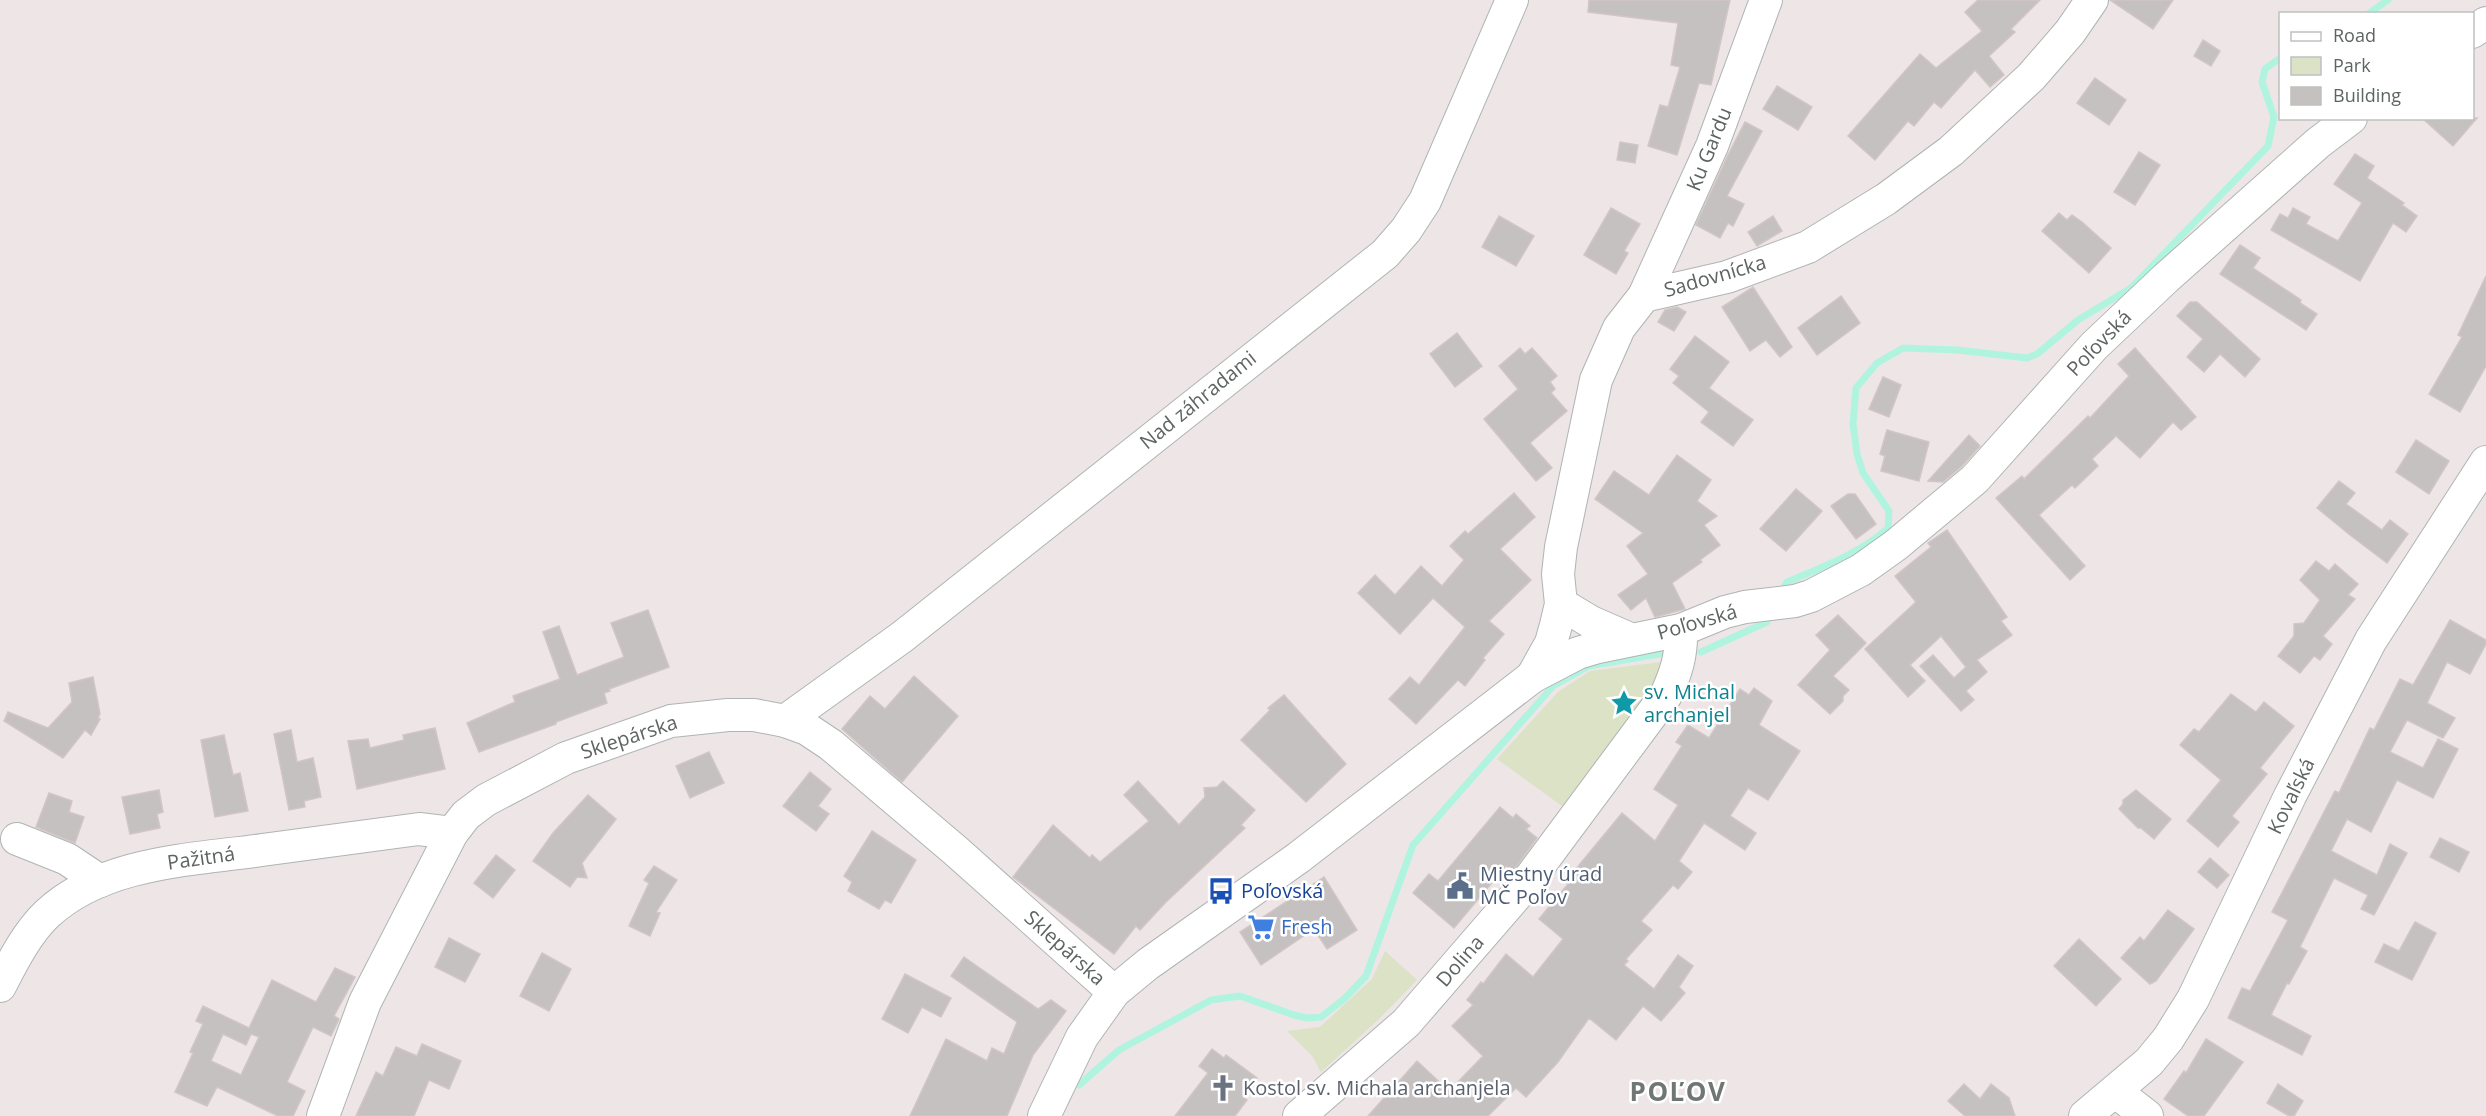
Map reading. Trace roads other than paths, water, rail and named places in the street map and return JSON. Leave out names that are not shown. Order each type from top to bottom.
[{"type":"street","name":"Nad záhradami","points":[[785,720],[902,637],[1385,254],[1406,230],[1425,201],[1512,0]]},
{"type":"street","name":"Ku Gardu","points":[[1644,296],[1712,146],[1766,0]]},
{"type":"street","name":"Sadovnícka","points":[[1532,676],[1551,643],[1561,604],[1558,574],[1561,547],[1596,380],[1619,328],[1644,296],[1727,277],[1808,247],[1886,199],[1951,151],[2031,77],[2070,32],[2092,0]]},
{"type":"street","name":"Poľovská","points":[[1053,1111],[1082,1037],[1114,992],[1148,964],[1298,858],[1532,676],[1578,653],[1630,639],[1681,630],[1725,612],[1795,601],[1811,596],[1861,570],[1896,545],[1975,479],[2094,346],[2250,203],[2318,143],[2348,120]]},
{"type":"street","name":"Kovaľská","points":[[2085,1116],[2149,1062],[2168,1039],[2193,999],[2290,796],[2366,649],[2486,462]]},
{"type":"street","points":[[1561,604],[1591,622],[1630,639]]},
{"type":"street","name":"Dolina","points":[[1313,1112],[1406,1023],[1528,881],[1662,701],[1678,668],[1682,650],[1681,630]]},
{"type":"street","name":"Sklepárska","points":[[323,1116],[365,1002],[452,833],[466,815],[486,800],[566,758],[671,721],[728,715],[754,715],[785,720],[807,729],[831,745],[956,851],[1114,992]]},
{"type":"street","name":"Pažitná","points":[[0,986],[31,932],[47,914],[67,899],[100,881],[153,865],[200,858],[419,829],[452,833]]},
{"type":"street","points":[[16,839],[67,859],[84,868],[100,881]]},
{"type":"street","points":[[2116,1092],[2148,1116]]},
{"type":"waterway","points":[[2371,12],[2388,0]]},
{"type":"waterway","points":[[1782,591],[1787,582],[1853,553],[1888,528],[1889,511],[1863,473],[1857,454],[1853,424],[1856,388],[1877,363],[1903,348],[1957,350],[2027,358],[2037,354],[2078,320],[2131,288],[2268,146],[2274,117],[2262,82],[2265,69],[2279,59]]},
{"type":"waterway","points":[[1701,652],[1767,622],[1770,616]]},
{"type":"waterway","points":[[1079,1085],[1119,1050],[1211,1000],[1240,996],[1294,1015],[1307,1018],[1321,1017],[1344,999],[1366,976],[1413,845],[1553,686],[1589,666],[1659,654]]},
{"type":"place","name":"sv. Michal archanjel","points":[[1624,703]]},
{"type":"place","name":"Miestny úrad MČ Poľov","points":[[1460,886]]},
{"type":"place","name":"Poľovská","points":[[1221,891]]},
{"type":"place","name":"Fresh","points":[[1261,927]]},
{"type":"place","name":"Kostol sv. Michala archanjela","points":[[1223,1088]]},
{"type":"district","name":"POĽOV","points":[[1678,1092]]}]
